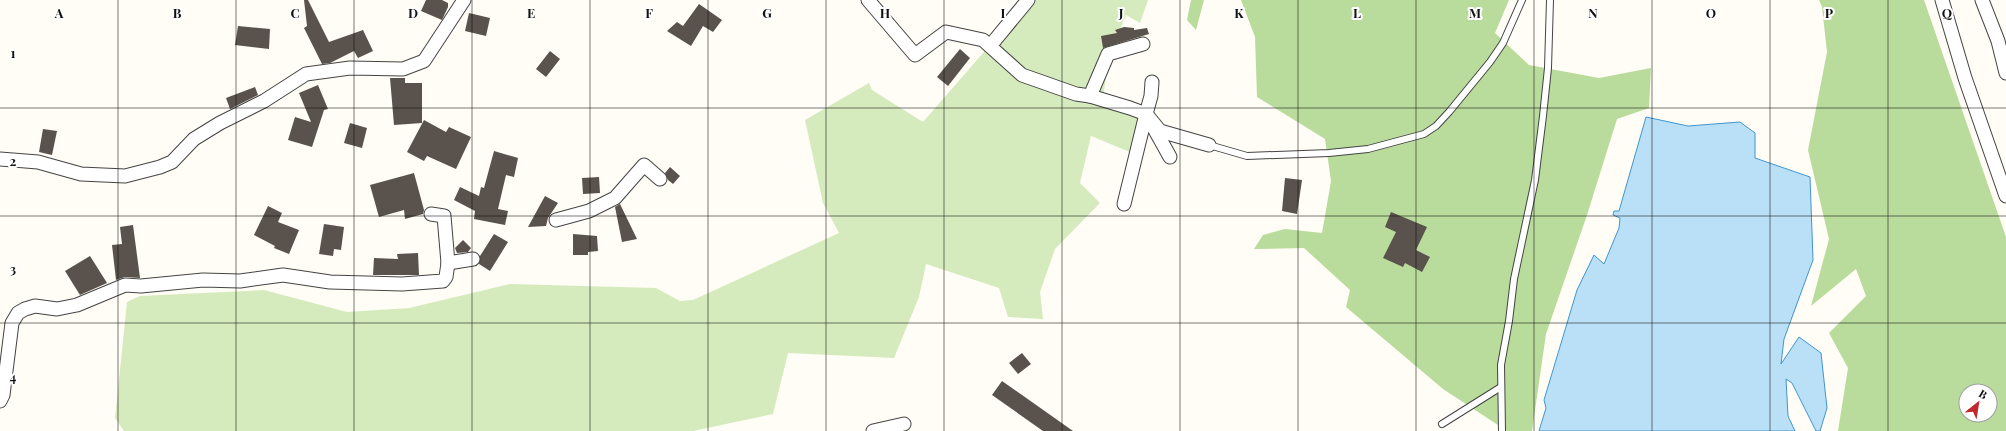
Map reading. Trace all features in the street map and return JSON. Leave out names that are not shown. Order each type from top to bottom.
[{"type":"street","points":[[0,159],[38,162],[80,174],[125,176],[160,167],[172,162],[194,139],[220,123],[264,101],[306,74],[350,68],[403,69],[424,61],[464,0]]},
{"type":"street","points":[[868,0],[915,55],[946,32],[983,40],[1022,74],[1076,94],[1090,96],[1146,114],[1160,131],[1209,145]]},
{"type":"street","points":[[990,46],[1028,0]]},
{"type":"street","points":[[1942,0],[1965,78],[2006,196]]},
{"type":"street","points":[[1982,0],[1998,42],[2006,73]]},
{"type":"street","points":[[1090,96],[1108,54],[1143,44]]},
{"type":"street","points":[[1124,204],[1151,96],[1152,82]]},
{"type":"street","points":[[1146,114],[1170,157]]},
{"type":"street","points":[[556,220],[589,211],[615,198],[644,166],[660,180]]},
{"type":"street","points":[[0,401],[3,395],[12,323],[18,313],[25,308],[35,306],[57,309],[77,305],[125,285],[141,286],[203,280],[240,281],[283,275],[330,282],[402,284],[443,281],[446,277],[448,263],[444,216],[431,214]]},
{"type":"street","points":[[448,263],[473,259]]},
{"type":"street","points":[[873,431],[904,424]]},
{"type":"lane","points":[[1209,145],[1247,156],[1329,154],[1368,149],[1424,134],[1436,126],[1449,112],[1490,62],[1503,43],[1522,0]]},
{"type":"lane","points":[[1502,431],[1501,365],[1509,321],[1514,279],[1534,180],[1547,90],[1550,0]]},
{"type":"lane","points":[[1442,424],[1501,387]]},
{"type":"green space","points":[[1029,0],[1148,0],[1140,23],[1126,15],[1108,59],[1103,100],[1146,115],[1132,153],[1091,136],[1080,183],[1100,203],[1055,249],[1040,292],[1043,319],[1008,317],[999,288],[926,264],[919,297],[894,358],[788,353],[773,414],[693,431],[124,431],[115,418],[127,302],[140,296],[264,290],[347,312],[409,308],[510,284],[656,288],[680,301],[693,300],[839,233],[823,203],[805,120],[869,83],[872,90],[923,122]]},
{"type":"green space","points":[[1191,0],[1204,0],[1196,30],[1187,20]]},
{"type":"green space","points":[[1241,0],[1509,0],[1495,33],[1529,65],[1599,78],[1651,68],[1649,108],[1617,119],[1587,215],[1546,334],[1532,431],[1507,431],[1443,389],[1346,307],[1350,290],[1304,248],[1254,249],[1263,235],[1285,229],[1322,233],[1331,181],[1325,139],[1257,97],[1255,37]]},
{"type":"green space","points":[[1819,0],[1924,0],[2006,237],[2006,431],[1838,431],[1848,368],[1829,333],[1866,296],[1856,269],[1811,306],[1829,239],[1808,150],[1827,52],[1822,7]]},
{"type":"water","points":[[1646,117],[1688,126],[1740,122],[1755,133],[1755,158],[1810,177],[1813,260],[1784,339],[1781,364],[1799,337],[1821,353],[1827,408],[1820,431],[1816,431],[1792,383],[1786,379],[1788,416],[1795,431],[1539,431],[1546,408],[1544,400],[1577,290],[1594,255],[1604,264],[1619,228],[1620,218],[1613,215],[1614,211],[1619,211]]},
{"type":"building","points":[[304,0],[308,0],[329,42],[363,30],[373,51],[358,58],[354,51],[330,63],[322,64],[304,28],[307,26]]},
{"type":"building","points":[[426,0],[442,0],[448,3],[448,7],[442,20],[421,11]]},
{"type":"building","points":[[699,4],[722,20],[713,32],[703,26],[691,46],[667,31],[677,22],[683,26]]},
{"type":"building","points":[[469,13],[490,18],[486,36],[465,31]]},
{"type":"building","points":[[238,26],[270,29],[269,49],[235,45]]},
{"type":"building","points":[[1124,27],[1134,28],[1134,30],[1147,28],[1149,34],[1103,48],[1101,36],[1117,33],[1115,30]]},
{"type":"building","points":[[960,49],[970,58],[948,86],[937,77]]},
{"type":"building","points":[[550,51],[560,59],[546,77],[536,69]]},
{"type":"building","points":[[390,78],[405,78],[405,83],[422,83],[422,123],[394,125]]},
{"type":"building","points":[[318,85],[328,109],[324,110],[312,147],[288,140],[295,117],[311,122],[299,93]]},
{"type":"building","points":[[255,87],[258,95],[230,109],[226,98]]},
{"type":"building","points":[[424,120],[446,132],[449,127],[471,137],[456,169],[427,156],[424,161],[407,152]]},
{"type":"building","points":[[350,123],[367,128],[362,148],[344,143]]},
{"type":"building","points":[[43,129],[57,131],[52,155],[39,152]]},
{"type":"building","points":[[494,151],[518,158],[514,177],[506,175],[498,209],[508,211],[505,225],[474,219],[475,211],[454,200],[460,187],[479,196],[481,187],[484,188]]},
{"type":"building","points":[[670,167],[680,176],[673,184],[668,180],[665,173]]},
{"type":"building","points":[[414,173],[424,210],[423,214],[405,219],[404,210],[379,217],[370,185]]},
{"type":"building","points":[[599,177],[600,193],[583,194],[582,178]]},
{"type":"building","points":[[1285,178],[1302,180],[1297,214],[1282,211]]},
{"type":"building","points":[[545,196],[558,203],[548,218],[546,226],[528,227]]},
{"type":"building","points":[[620,204],[637,239],[622,242],[615,207]]},
{"type":"building","points":[[268,206],[282,213],[278,222],[299,230],[289,254],[274,248],[275,246],[254,235]]},
{"type":"building","points":[[1391,212],[1427,227],[1416,250],[1430,257],[1422,272],[1405,263],[1403,267],[1383,258],[1396,232],[1385,227]]},
{"type":"building","points":[[324,224],[344,227],[341,250],[334,249],[333,256],[319,254]]},
{"type":"building","points":[[133,225],[140,278],[125,277],[116,280],[112,245],[122,244],[120,227]]},
{"type":"building","points":[[494,234],[508,242],[490,271],[479,264],[480,256]]},
{"type":"building","points":[[573,234],[597,236],[598,251],[588,252],[588,255],[573,255]]},
{"type":"building","points":[[463,240],[471,248],[468,252],[457,253],[455,248]]},
{"type":"building","points":[[418,253],[419,275],[373,275],[374,258],[398,259],[397,254]]},
{"type":"building","points":[[90,256],[107,283],[80,295],[65,271]]},
{"type":"building","points":[[1022,353],[1031,364],[1018,374],[1009,363]]},
{"type":"building","points":[[1002,381],[1073,431],[1043,431],[992,395]]}]
